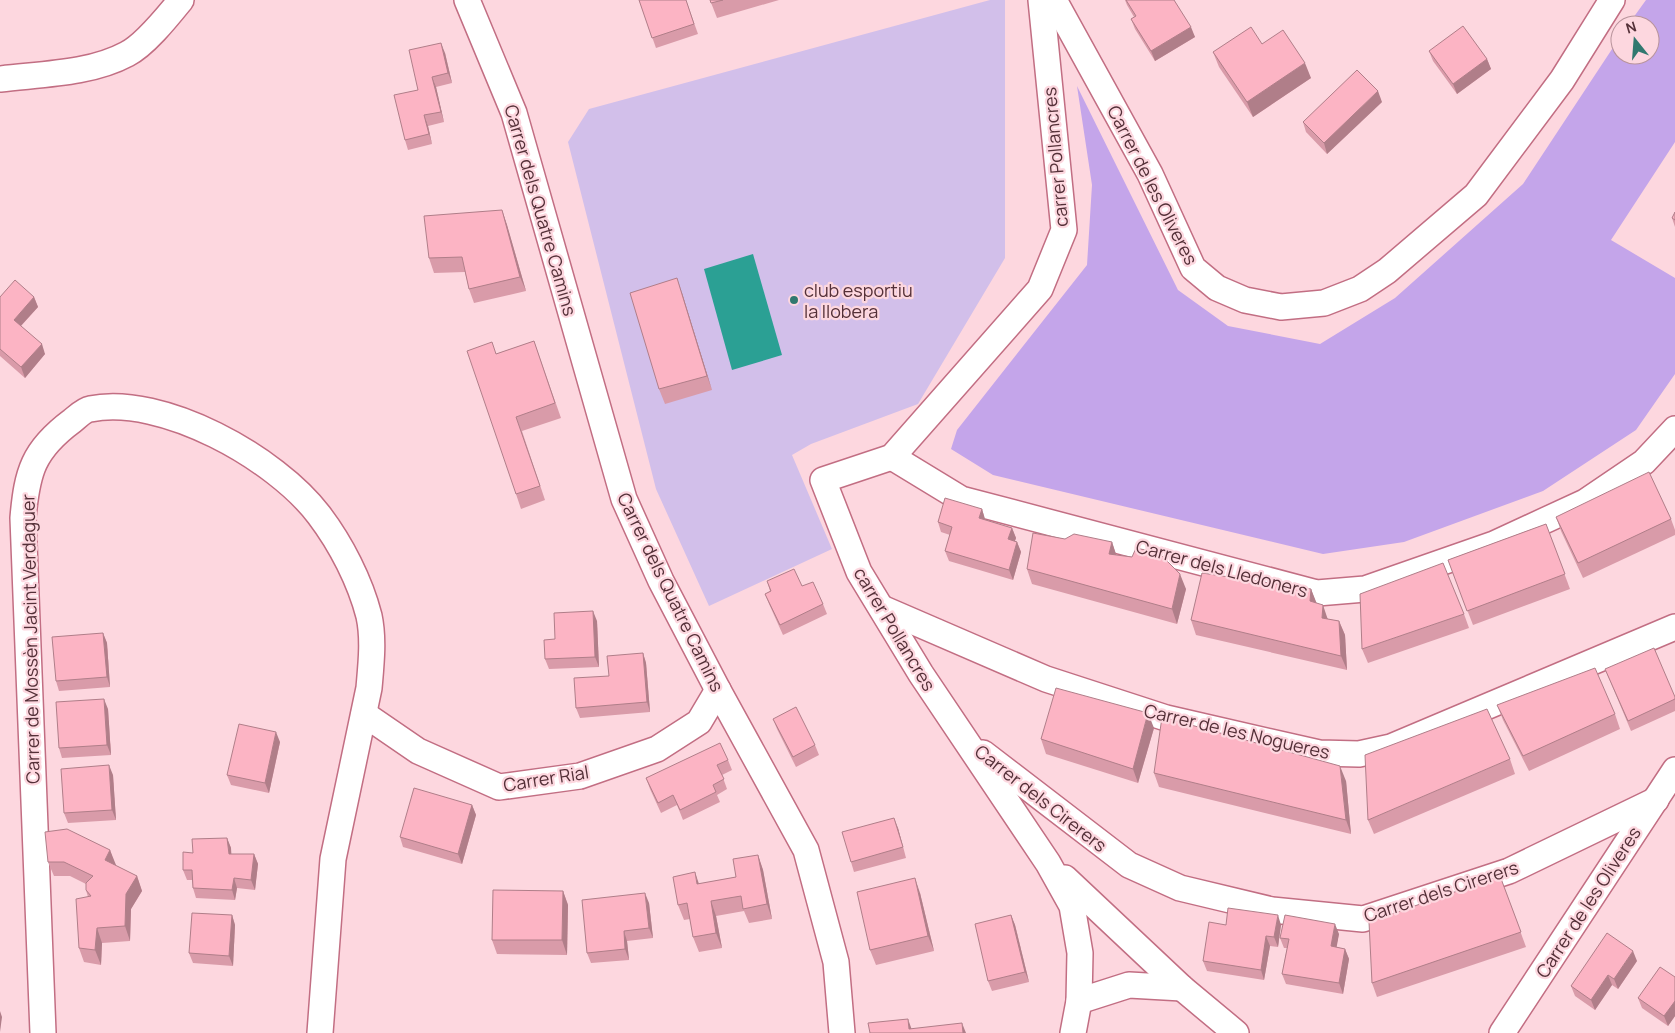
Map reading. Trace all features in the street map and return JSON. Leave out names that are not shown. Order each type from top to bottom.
[{"type":"street","points":[[0,80],[85,69],[128,54],[159,26],[181,0]]},
{"type":"street","name":"Carrer dels Quatre Camins","points":[[466,0],[514,114],[624,499],[661,581],[718,690],[806,850],[836,962],[842,1033]]},
{"type":"street","name":"carrer Pollancres","points":[[1041,0],[1064,230],[1040,289],[892,457],[823,480],[859,572],[884,609],[921,674],[1048,863],[1072,906],[1080,953],[1079,1001],[1073,1033]]},
{"type":"street","name":"Carrer de les Oliveres","points":[[1054,0],[1150,174],[1193,268],[1217,288],[1244,300],[1281,307],[1324,303],[1360,288],[1388,271],[1476,195],[1562,80],[1612,0]]},
{"type":"street","name":"Carrer de Mossèn Jacint Verdaguer","points":[[42,1033],[23,518],[26,484],[37,456],[55,433],[88,409],[130,406],[168,416],[219,436],[274,470],[318,514],[348,560],[369,616],[371,665],[364,714],[333,859],[320,1033]]},
{"type":"street","name":"Carrer dels Lledoners","points":[[892,457],[961,499],[1317,593],[1365,589],[1503,540],[1585,502],[1644,462],[1675,429]]},
{"type":"street","name":"Carrer de les Nogueres","points":[[884,609],[1046,679],[1166,718],[1319,753],[1359,754],[1391,747],[1675,627]]},
{"type":"street","name":"Carrer Rial","points":[[364,714],[418,751],[499,787],[580,776],[657,749],[699,722],[718,690]]},
{"type":"street","name":"Carrer dels Cirerers","points":[[963,737],[1129,865],[1180,888],[1272,910],[1363,919],[1509,871],[1656,800]]},
{"type":"street","name":"Carrer de les Oliveres","points":[[1502,1033],[1675,770]]},
{"type":"street","points":[[1048,863],[1182,988],[1236,1033]]},
{"type":"street","points":[[1079,1001],[1129,985],[1182,988]]},
{"type":"shaded area","name":"club esportiu la llobera","points":[[990,0],[1005,0],[1005,258],[918,404],[811,444],[792,455],[832,549],[709,606],[656,489],[568,142],[589,109]]},
{"type":"shaded area","points":[[1646,0],[1675,0],[1675,142],[1611,240],[1675,278],[1675,374],[1636,430],[1543,491],[1404,542],[1323,554],[993,475],[951,449],[957,430],[1087,265],[1092,185],[1077,86],[1178,290],[1228,326],[1320,344],[1395,298],[1523,184],[1610,52],[1610,65],[1660,65],[1660,15],[1635,15]]},
{"type":"shaded area","points":[[753,254],[782,355],[732,370],[704,269]]},
{"type":"building","points":[[639,0],[686,0],[694,24],[652,38]]},
{"type":"building","points":[[710,0],[723,0],[711,3]]},
{"type":"building","points":[[1126,0],[1174,0],[1191,27],[1151,51],[1131,19],[1136,16]]},
{"type":"building","points":[[1463,26],[1487,59],[1453,84],[1429,51]]},
{"type":"building","points":[[1251,27],[1262,44],[1283,30],[1305,63],[1247,102],[1213,52]]},
{"type":"building","points":[[441,43],[448,73],[432,77],[441,112],[424,115],[429,134],[405,140],[394,95],[418,90],[409,50]]},
{"type":"building","points":[[1357,70],[1378,91],[1324,143],[1303,122]]},
{"type":"building","points":[[502,210],[520,277],[469,289],[462,257],[429,258],[424,216]]},
{"type":"building","points":[[677,278],[707,376],[659,389],[630,293]]},
{"type":"building","points":[[15,280],[34,297],[14,320],[42,344],[21,367],[0,349],[0,297]]},
{"type":"building","points":[[534,341],[555,403],[516,417],[540,486],[516,494],[467,351],[492,342],[496,354]]},
{"type":"building","points":[[1649,472],[1671,519],[1578,563],[1556,517]]},
{"type":"building","points":[[945,498],[982,509],[979,518],[1012,528],[1008,539],[1017,542],[1009,570],[945,551],[952,527],[938,522]]},
{"type":"building","points":[[1546,524],[1565,574],[1467,611],[1448,560]]},
{"type":"building","points":[[1033,533],[1065,539],[1074,534],[1112,542],[1109,554],[1132,557],[1136,548],[1159,553],[1180,574],[1172,609],[1027,569]]},
{"type":"building","points":[[1443,563],[1464,614],[1362,649],[1360,594]]},
{"type":"building","points":[[794,569],[802,586],[813,582],[823,604],[780,625],[765,594],[771,591],[767,581]]},
{"type":"building","points":[[1202,573],[1311,589],[1310,601],[1323,605],[1322,618],[1339,621],[1341,656],[1191,620]]},
{"type":"building","points":[[593,611],[595,657],[545,659],[544,640],[555,639],[554,613]]},
{"type":"building","points":[[103,633],[107,677],[56,681],[52,637]]},
{"type":"building","points":[[1654,648],[1675,699],[1628,721],[1605,669]]},
{"type":"building","points":[[643,653],[647,702],[576,708],[574,678],[609,676],[607,656]]},
{"type":"building","points":[[1595,668],[1615,714],[1523,756],[1497,705]]},
{"type":"building","points":[[1056,688],[1148,713],[1133,769],[1041,739]]},
{"type":"building","points":[[104,699],[107,745],[59,748],[56,702]]},
{"type":"building","points":[[796,707],[815,745],[793,757],[773,719]]},
{"type":"building","points":[[1487,709],[1510,759],[1368,820],[1365,755]]},
{"type":"building","points":[[1162,717],[1340,766],[1346,820],[1154,773]]},
{"type":"building","points":[[239,724],[276,732],[265,783],[227,775]]},
{"type":"building","points":[[720,743],[728,760],[717,765],[724,779],[713,785],[716,792],[680,810],[673,795],[658,803],[646,778]]},
{"type":"building","points":[[109,765],[112,810],[64,813],[61,769]]},
{"type":"building","points":[[414,788],[472,805],[458,854],[400,837]]},
{"type":"building","points":[[894,818],[903,847],[851,862],[842,832]]},
{"type":"building","points":[[67,829],[110,850],[105,860],[137,876],[126,894],[125,926],[97,928],[95,950],[79,948],[76,899],[91,896],[86,890],[86,883],[93,876],[64,862],[48,862],[45,832]]},
{"type":"building","points":[[227,838],[229,854],[254,854],[251,880],[234,878],[232,890],[193,888],[192,870],[183,870],[183,852],[193,853],[192,839]]},
{"type":"building","points":[[758,855],[767,904],[743,909],[741,896],[711,901],[716,933],[693,937],[687,903],[678,905],[673,877],[695,872],[697,884],[736,877],[733,859]]},
{"type":"building","points":[[1500,876],[1521,932],[1372,983],[1369,922]]},
{"type":"building","points":[[915,878],[928,936],[870,950],[857,892]]},
{"type":"building","points":[[493,890],[563,891],[562,940],[492,940]]},
{"type":"building","points":[[645,893],[649,928],[624,931],[625,949],[587,953],[582,900]]},
{"type":"building","points":[[1228,908],[1278,915],[1274,937],[1266,936],[1261,970],[1203,961],[1209,922],[1226,925]]},
{"type":"building","points":[[192,913],[232,915],[229,956],[189,953]]},
{"type":"building","points":[[1011,915],[1025,972],[988,981],[975,924]]},
{"type":"building","points":[[1285,915],[1335,924],[1331,946],[1345,949],[1339,983],[1282,974],[1289,939],[1280,938]]},
{"type":"building","points":[[1607,933],[1633,951],[1614,979],[1608,975],[1591,1000],[1571,986]]},
{"type":"building","points":[[1660,967],[1675,977],[1675,1001],[1664,1016],[1638,998]]},
{"type":"building","points":[[908,1019],[909,1029],[962,1023],[963,1033],[870,1033],[868,1023]]},
{"type":"place","name":"club esportiu la llobera","points":[[794,300]]}]
